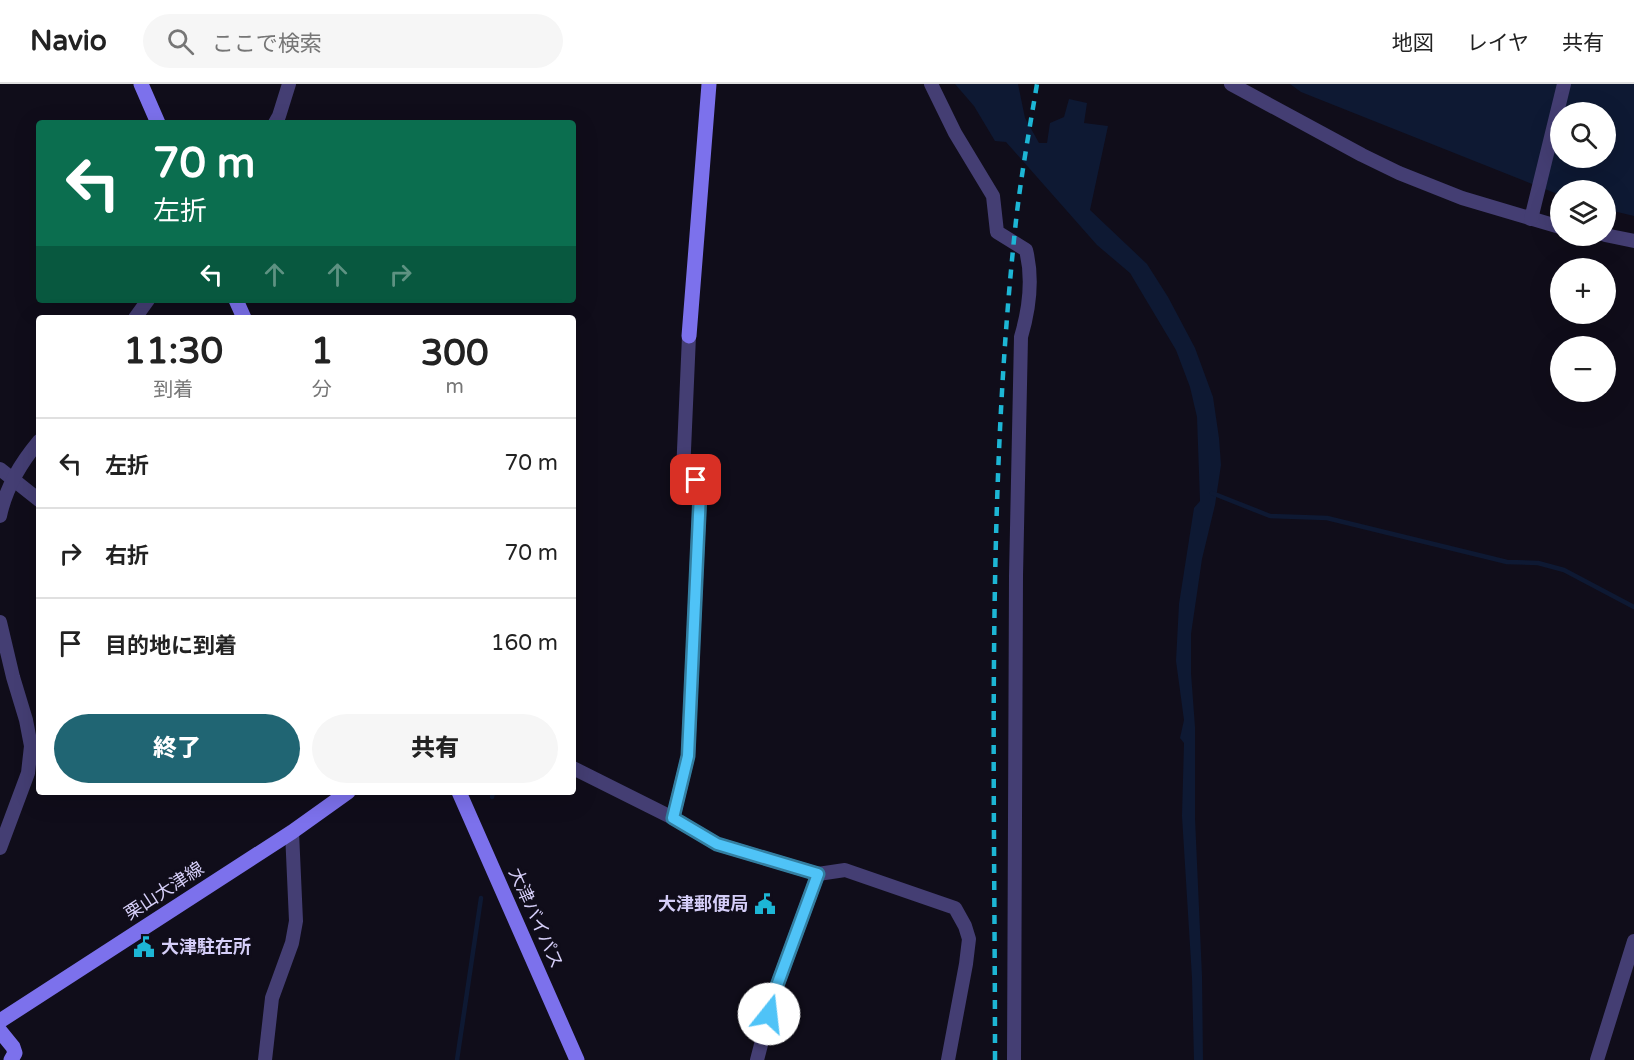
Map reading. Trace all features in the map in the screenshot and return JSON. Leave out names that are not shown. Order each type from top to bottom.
[{"type":"main road","points":[[141,84],[157,120]]},
{"type":"main road","points":[[689,336],[710,84]]},
{"type":"main road","name":"栗山大津線","points":[[0,1021],[292,832],[344,795]]},
{"type":"main road","name":"大津バイパス","points":[[460,795],[577,1060]]},
{"type":"main road","points":[[0,1031],[13,1047],[15,1053],[11,1060]]},
{"type":"street","points":[[277,120],[289,84]]},
{"type":"street","points":[[931,84],[955,133],[993,196],[997,232],[1026,250],[1030,268],[1026,320],[1021,337],[1016,588],[1014,1060]]},
{"type":"street","points":[[1231,84],[1399,173],[1462,198],[1550,225]]},
{"type":"street","points":[[1531,219],[1564,84]]},
{"type":"street","points":[[1616,238],[1634,241]]},
{"type":"street","points":[[673,818],[688,756],[700,493],[696,480],[683,473],[689,336]]},
{"type":"street","points":[[0,516],[12,479],[36,445]]},
{"type":"street","points":[[0,469],[36,498]]},
{"type":"street","points":[[0,622],[13,677],[27,720],[31,746],[27,773],[0,848]]},
{"type":"street","points":[[576,770],[673,818],[717,844],[818,874],[845,870],[955,908],[969,939],[948,1060]]},
{"type":"street","points":[[265,1060],[272,998],[292,943],[296,921],[292,832]]},
{"type":"street","points":[[758,1060],[775,991],[818,874]]},
{"type":"street","points":[[1597,1060],[1634,941]]},
{"type":"water","points":[[955,84],[1018,84],[1025,118],[1039,143],[1047,143],[1050,123],[1064,117],[1069,99],[1087,103],[1084,123],[1108,126],[1090,210],[1147,264],[1168,297],[1195,348],[1213,397],[1221,465],[1215,505],[1202,559],[1191,634],[1203,1060],[1194,1060],[1192,978],[1182,816],[1184,743],[1180,738],[1184,720],[1176,661],[1179,604],[1194,508],[1200,501],[1197,417],[1190,387],[1176,350],[1130,273],[1097,245],[1006,142],[995,141],[974,106]]},
{"type":"water","points":[[1290,84],[1634,84],[1634,216],[1616,212],[1616,180],[1550,180],[1550,191],[1301,92]]},
{"type":"waterway","points":[[1212,493],[1270,516],[1327,518],[1507,562],[1538,563],[1564,570],[1634,607]]},
{"type":"waterway","points":[[457,1060],[481,898]]},
{"type":"railway","points":[[995,1060],[994,645],[1000,437],[1015,230],[1037,84]]},
{"type":"place","name":"大津郵便局","points":[[765,904]]},
{"type":"place","name":"大津駐在所","points":[[144,947]]},
{"type":"route","points":[[696,480],[700,493],[688,756],[673,818],[717,844],[818,874],[775,991],[769,1014]]}]
